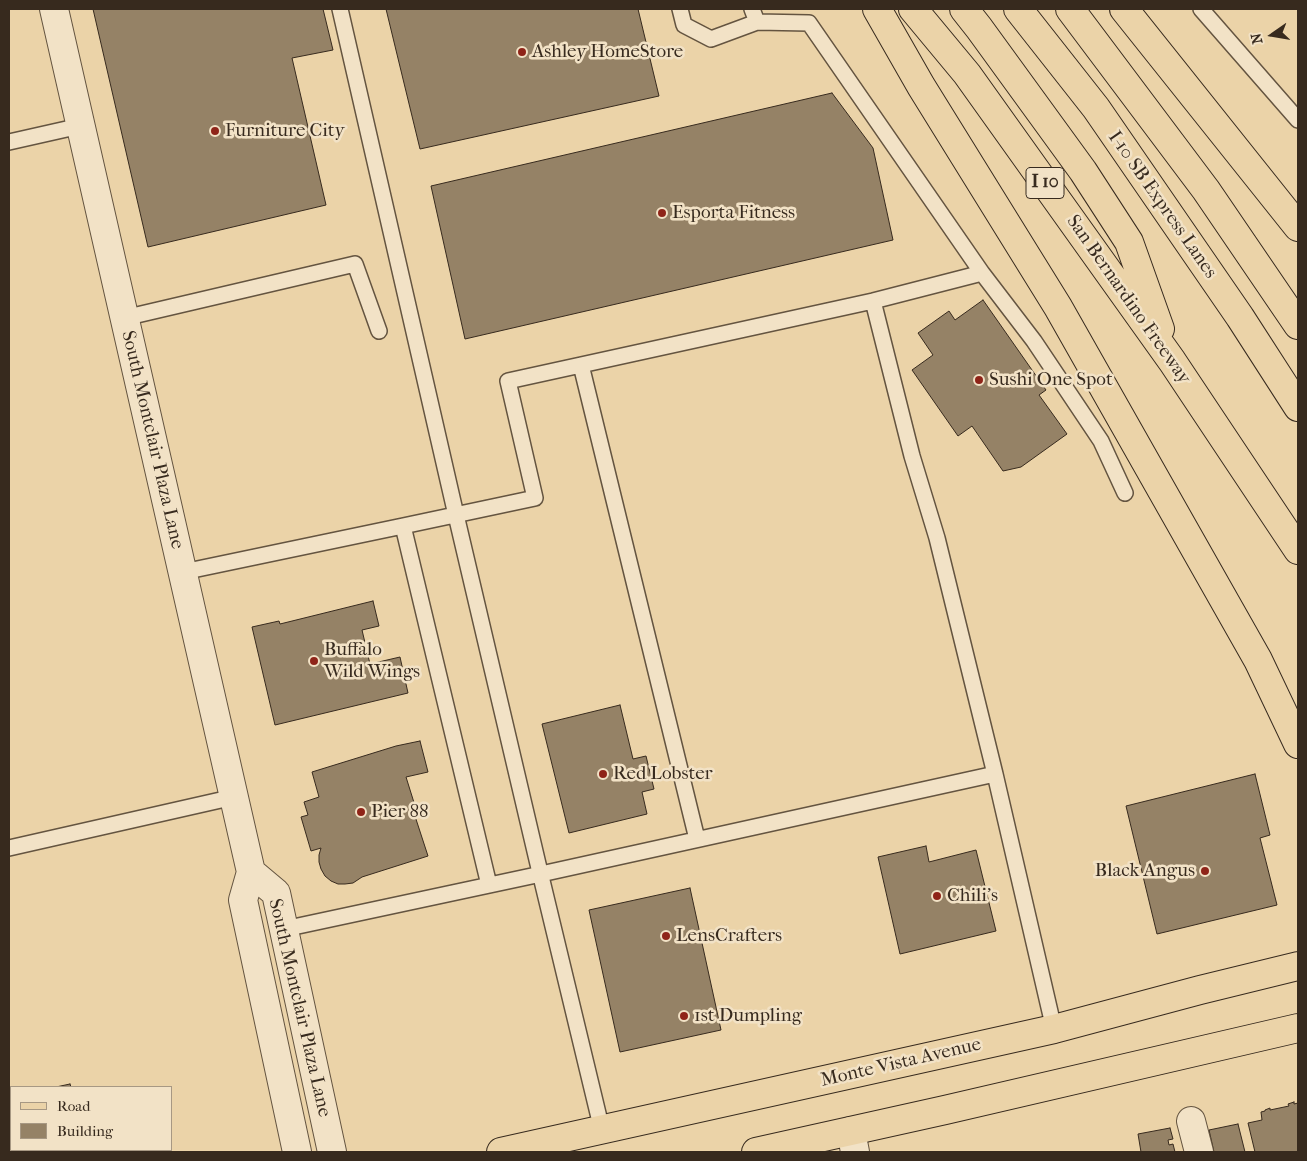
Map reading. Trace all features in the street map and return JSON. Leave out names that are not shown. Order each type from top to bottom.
[{"type":"main road","points":[[877,9],[921,86],[1058,307],[1258,660],[1298,744]]},
{"type":"main road","name":"San Bernardino Freeway","points":[[913,9],[967,74],[1172,360],[1298,550]]},
{"type":"main road","points":[[964,9],[980,28],[1083,171],[1130,242],[1172,360]]},
{"type":"main road","name":"I-10 SB Express Lanes","points":[[1018,9],[1096,108],[1240,317],[1298,407]]},
{"type":"main road","points":[[1070,9],[1206,190],[1298,325]]},
{"type":"main road","points":[[1124,9],[1298,227]]},
{"type":"main road","name":"Monte Vista Avenue","points":[[501,1152],[1054,1029],[1298,966]]},
{"type":"main road","points":[[756,1152],[853,1142],[1298,1028]]},
{"type":"street","name":"South Montclair Plaza Lane","points":[[54,9],[252,872],[243,900],[297,1152]]},
{"type":"street","name":"South Montclair Plaza Lane","points":[[252,872],[276,893],[332,1152]]},
{"type":"street","points":[[1192,1120],[1199,1152]]},
{"type":"lane","points":[[340,9],[456,515],[602,1130]]},
{"type":"lane","points":[[680,9],[684,25],[711,39],[754,16],[808,23],[982,273],[1034,341],[1101,441],[1125,493]]},
{"type":"lane","points":[[1202,9],[1298,120]]},
{"type":"lane","points":[[9,142],[80,126]]},
{"type":"lane","points":[[124,318],[355,264],[379,331]]},
{"type":"lane","points":[[182,572],[535,498],[508,381],[873,301],[982,273]]},
{"type":"lane","points":[[873,301],[912,456],[937,538],[995,774],[1054,1029]]},
{"type":"lane","points":[[581,365],[697,840]]},
{"type":"lane","points":[[403,526],[488,885]]},
{"type":"lane","points":[[284,929],[995,774]]},
{"type":"lane","points":[[9,848],[234,797]]},
{"type":"building","name":"Furniture City","points":[[93,9],[323,9],[333,50],[292,58],[326,205],[148,247]]},
{"type":"building","name":"Ashley HomeStore","points":[[386,9],[638,9],[659,96],[420,149]]},
{"type":"building","name":"Esporta Fitness","points":[[832,93],[873,148],[893,240],[465,339],[431,186]]},
{"type":"building","name":"Sushi One Spot","points":[[983,300],[1046,390],[1039,395],[1067,434],[1021,467],[1003,471],[972,426],[958,436],[912,370],[933,355],[918,333],[949,311],[955,320]]},
{"type":"building","name":"Buffalo Wild Wings","points":[[373,601],[379,626],[362,630],[370,664],[400,657],[408,693],[275,725],[252,627],[279,621],[280,624]]},
{"type":"building","name":"Red Lobster","points":[[620,705],[633,759],[646,756],[654,789],[642,792],[647,814],[569,833],[542,724]]},
{"type":"building","name":"Pier 88","points":[[420,741],[428,772],[406,777],[416,809],[413,810],[428,856],[362,877],[353,883],[338,884],[331,881],[321,869],[319,855],[321,848],[311,851],[301,817],[308,815],[304,802],[319,797],[312,772],[396,746]]},
{"type":"building","name":"Black Angus","points":[[1255,774],[1270,835],[1260,838],[1277,905],[1157,934],[1126,806]]},
{"type":"building","name":"Chili's","points":[[926,846],[929,862],[976,850],[996,931],[900,954],[878,857]]},
{"type":"building","points":[[690,888],[721,1030],[620,1052],[589,910]]},
{"type":"building","points":[[9,1098],[10,1151],[69,1152],[9,1152]]},
{"type":"building","points":[[1294,1102],[1294,1104],[1298,1103],[1298,1152],[1255,1152],[1248,1123],[1262,1120],[1261,1112],[1265,1110],[1289,1106],[1288,1104]]},
{"type":"building","points":[[1238,1124],[1245,1152],[1214,1152],[1209,1130]]},
{"type":"building","points":[[1170,1128],[1173,1139],[1168,1140],[1169,1145],[1173,1144],[1175,1152],[1141,1152],[1138,1134]]},
{"type":"place","name":"Ashley HomeStore","points":[[522,52]]},
{"type":"place","name":"Furniture City","points":[[215,131]]},
{"type":"place","name":"Esporta Fitness","points":[[662,213]]},
{"type":"place","name":"Sushi One Spot","points":[[979,380]]},
{"type":"place","name":"Buffalo Wild Wings","points":[[314,661]]},
{"type":"place","name":"Red Lobster","points":[[603,774]]},
{"type":"place","name":"Pier 88","points":[[361,812]]},
{"type":"place","name":"Black Angus","points":[[1205,871]]},
{"type":"place","name":"Chili's","points":[[937,896]]},
{"type":"place","name":"LensCrafters","points":[[666,936]]},
{"type":"place","name":"1st Dumpling","points":[[684,1016]]}]
